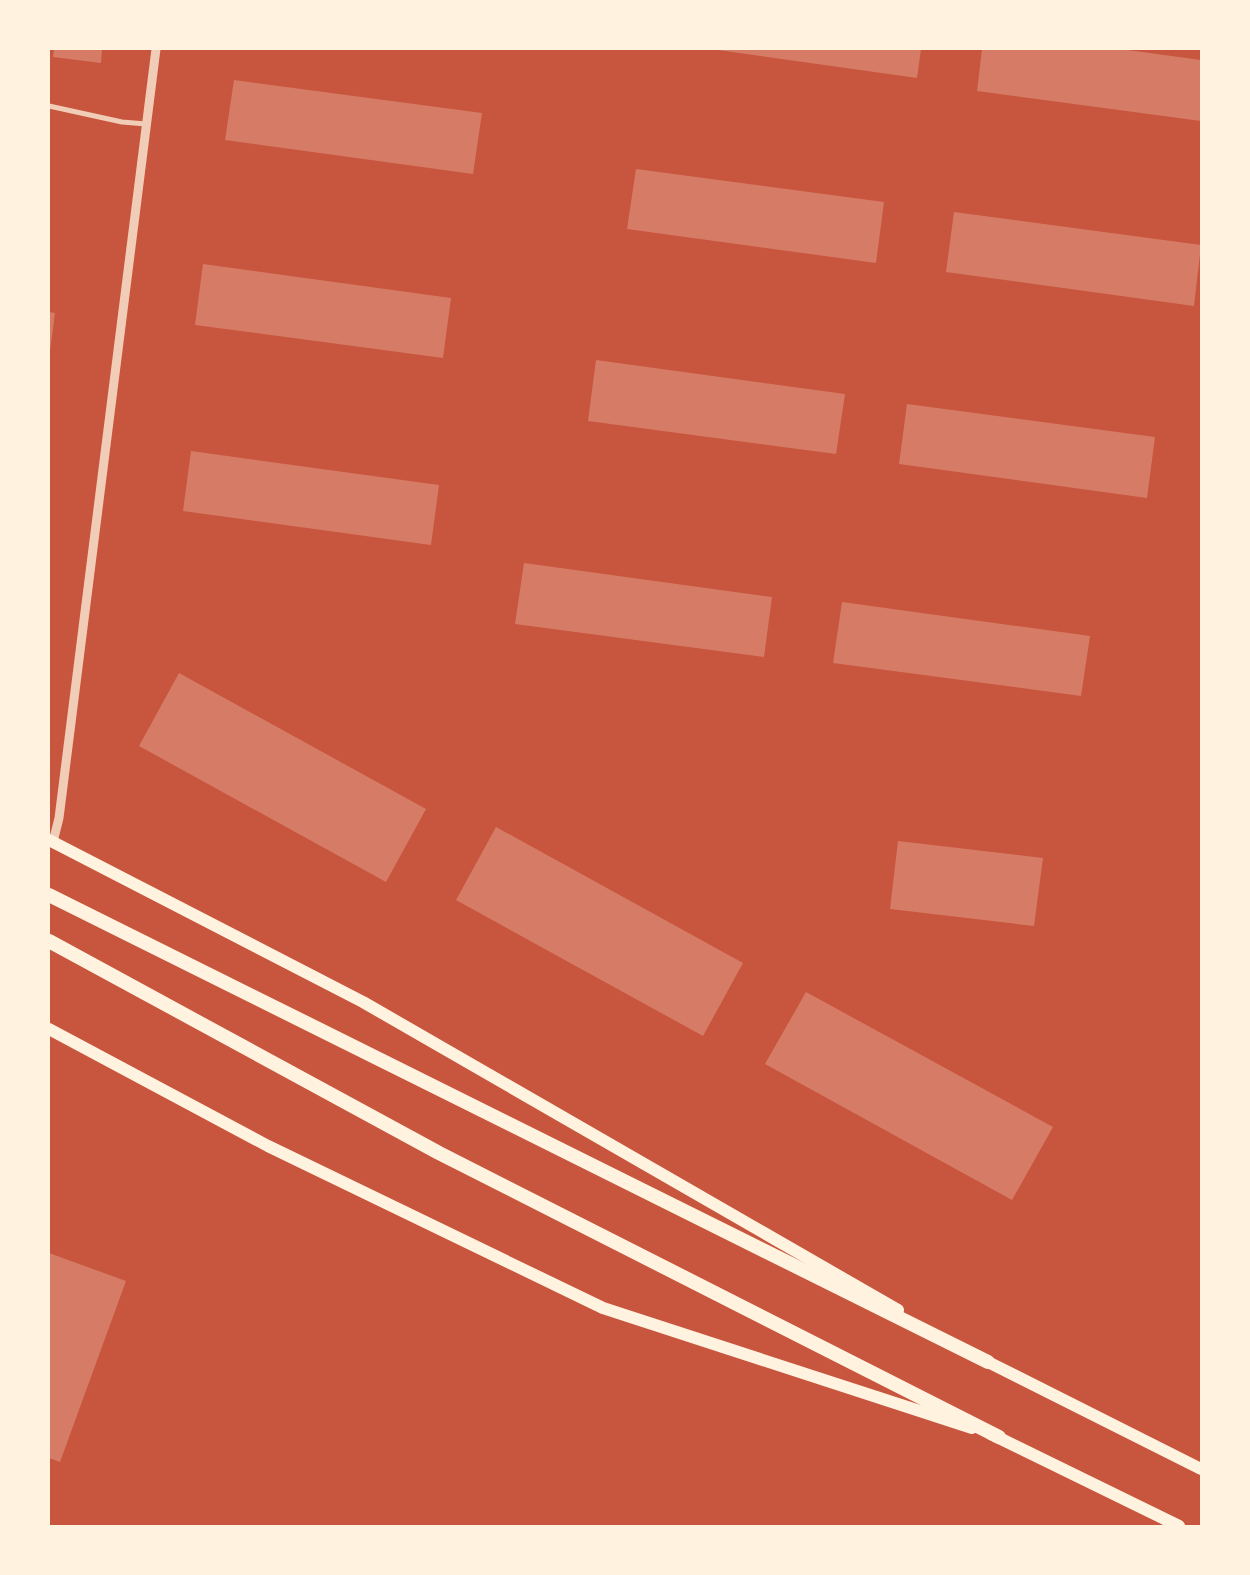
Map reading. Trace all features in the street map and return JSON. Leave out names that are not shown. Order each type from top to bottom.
[{"type":"highway","points":[[49,895],[988,1362]]},
{"type":"highway","points":[[49,941],[439,1154],[999,1437]]},
{"type":"main road","points":[[51,841],[363,1002],[988,1362],[1201,1469]]},
{"type":"main road","points":[[49,1029],[268,1146],[603,1308],[999,1437],[1179,1526]]},
{"type":"street","points":[[51,841],[59,818],[156,49]]},
{"type":"street","points":[[49,106],[122,122],[146,124]]},
{"type":"building","points":[[54,49],[102,49],[101,63],[53,57]]},
{"type":"building","points":[[711,49],[921,49],[917,78]]},
{"type":"building","points":[[982,49],[1120,49],[1201,60],[1201,121],[977,91]]},
{"type":"building","points":[[234,80],[482,113],[473,174],[225,140]]},
{"type":"building","points":[[636,169],[884,202],[876,263],[627,229]]},
{"type":"building","points":[[954,212],[1201,245],[1194,306],[946,272]]},
{"type":"building","points":[[203,264],[451,298],[443,358],[195,325]]},
{"type":"building","points":[[49,312],[55,313],[50,351],[49,351]]},
{"type":"building","points":[[596,360],[845,394],[836,454],[588,421]]},
{"type":"building","points":[[907,404],[1155,437],[1147,498],[899,464]]},
{"type":"building","points":[[191,451],[439,485],[431,545],[183,511]]},
{"type":"building","points":[[524,563],[772,597],[764,657],[515,624]]},
{"type":"building","points":[[842,602],[1090,636],[1081,696],[833,663]]},
{"type":"building","points":[[179,673],[426,809],[386,882],[139,746]]},
{"type":"building","points":[[496,827],[743,963],[703,1036],[456,900]]},
{"type":"building","points":[[898,841],[1043,858],[1034,926],[890,909]]},
{"type":"building","points":[[806,992],[1053,1127],[1012,1200],[765,1064]]},
{"type":"building","points":[[49,1253],[126,1281],[60,1462],[49,1458]]}]
